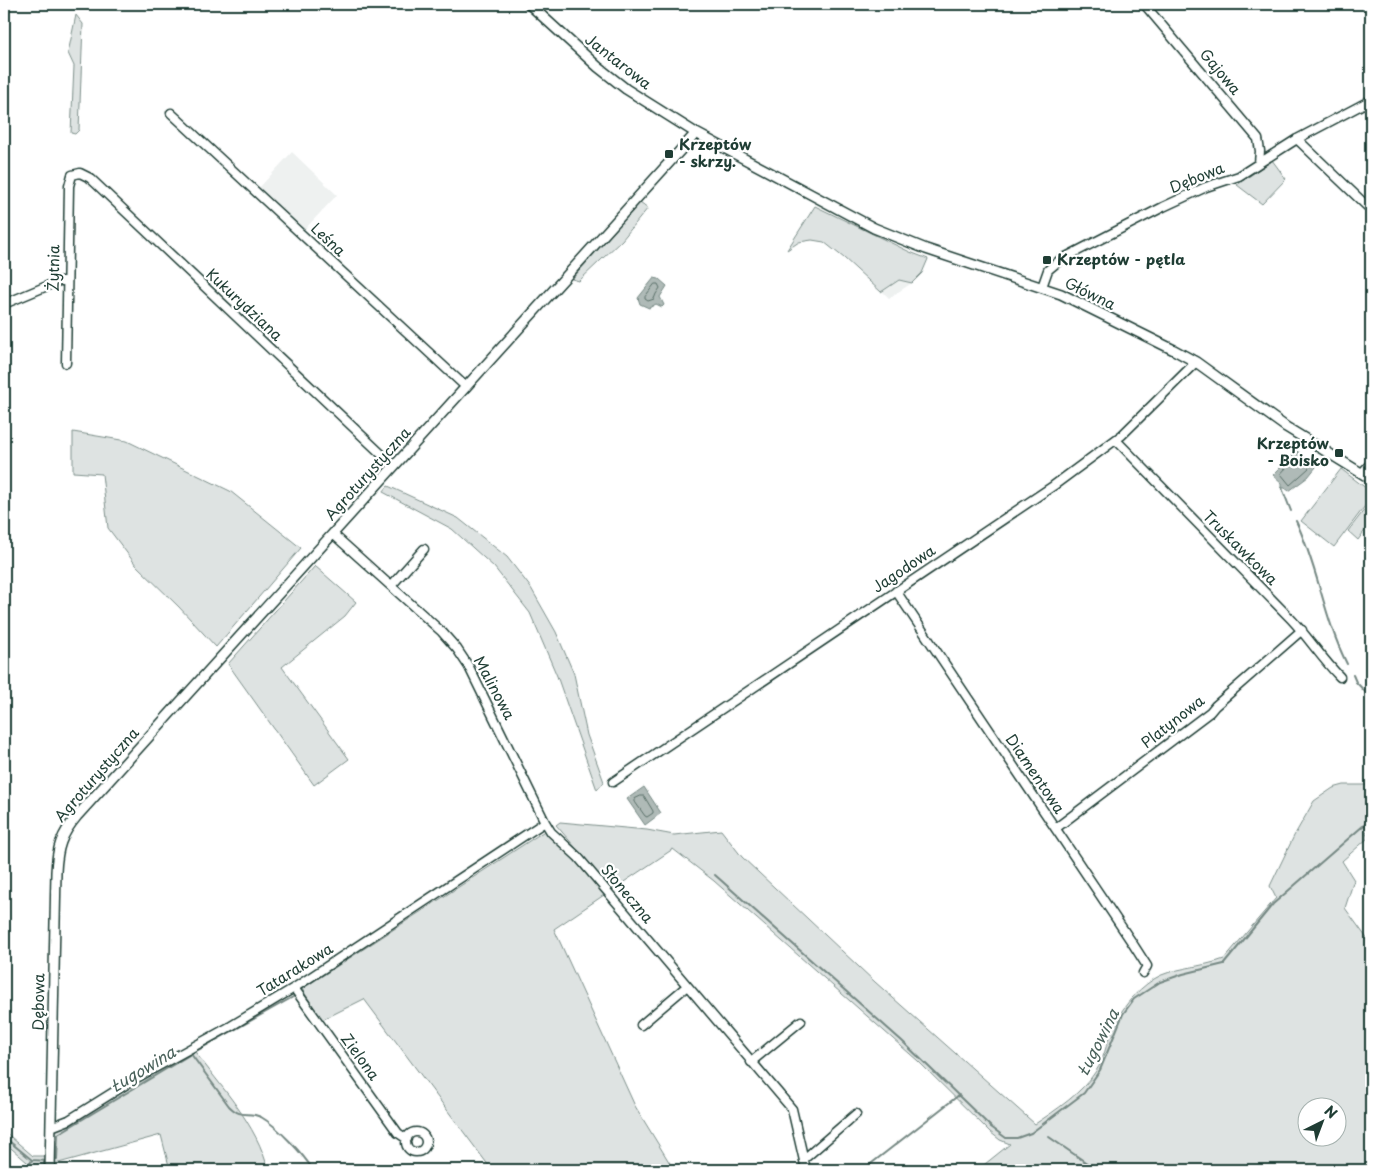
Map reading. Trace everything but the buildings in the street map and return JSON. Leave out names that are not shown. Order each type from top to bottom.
[{"type":"street","name":"Jantarowa","points":[[529,4],[626,89],[696,133]]},
{"type":"street","name":"Gajowa","points":[[1144,4],[1258,139],[1260,150],[1259,164]]},
{"type":"street","name":"Dębowa","points":[[1042,287],[1048,270],[1060,260],[1163,207],[1206,187],[1239,176],[1297,139],[1371,100]]},
{"type":"street","name":"Leśna","points":[[171,113],[466,387]]},
{"type":"street","name":"Główna","points":[[696,133],[874,228],[904,241],[1061,294],[1196,362],[1286,427],[1371,478]]},
{"type":"street","name":"Agroturystyczna","points":[[62,835],[77,816],[696,133]]},
{"type":"street","points":[[1297,139],[1371,210]]},
{"type":"street","name":"Kukurydziana","points":[[72,175],[80,173],[90,178],[394,466]]},
{"type":"street","name":"Żytnia","points":[[66,363],[70,186],[72,175]]},
{"type":"street","points":[[4,304],[59,281],[67,281]]},
{"type":"street","name":"Jagodowa","points":[[613,782],[1054,486],[1116,440],[1196,362]]},
{"type":"street","name":"Truskawkowa","points":[[1116,440],[1302,630],[1323,660],[1340,678]]},
{"type":"street","points":[[1362,473],[1371,463]]},
{"type":"street","name":"Malinowa","points":[[333,534],[442,632],[462,656],[517,762],[545,822]]},
{"type":"street","points":[[391,586],[424,549]]},
{"type":"street","name":"Diamentowa","points":[[896,591],[1147,966],[1143,973]]},
{"type":"street","name":"Platynowa","points":[[1056,828],[1210,712],[1302,630]]},
{"type":"street","name":"Słoneczna","points":[[545,822],[551,832],[578,856],[792,1109],[805,1162],[856,1114]]},
{"type":"street","name":"Tatarakowa","points":[[51,1127],[69,1120],[133,1080],[231,1026],[294,988],[545,822]]},
{"type":"street","name":"Dębowa","points":[[50,1164],[56,872],[62,835]]},
{"type":"street","points":[[641,1025],[687,986]]},
{"type":"street","name":"Zielona","points":[[294,988],[398,1133],[406,1139]]},
{"type":"street","points":[[752,1062],[801,1021]]},
{"type":"shaded area","points":[[76,15],[83,24],[79,130],[75,134],[71,133],[74,66],[68,53]]},
{"type":"shaded area","points":[[292,152],[337,195],[304,230],[259,188]]},
{"type":"shaded area","points":[[1272,160],[1286,179],[1262,204],[1237,185]]},
{"type":"shaded area","points":[[640,202],[648,208],[622,240],[579,281],[572,279]]},
{"type":"shaded area","points":[[815,206],[928,259],[922,273],[912,283],[899,280],[881,292],[824,242],[812,240],[799,242],[787,250]]},
{"type":"shaded area","points":[[900,280],[912,283],[889,298],[882,291]]},
{"type":"shaded area","points":[[73,432],[127,441],[230,491],[301,548],[216,647],[136,565],[108,528],[102,474],[73,472]]},
{"type":"shaded area","points":[[1341,469],[1371,492],[1371,498],[1334,547],[1301,521]]},
{"type":"shaded area","points":[[388,486],[458,518],[507,557],[531,588],[556,632],[574,674],[587,735],[604,782],[597,790],[557,676],[530,613],[494,567],[452,529],[383,492]]},
{"type":"shaded area","points":[[1365,509],[1371,514],[1371,522],[1358,540],[1348,531]]},
{"type":"shaded area","points":[[315,566],[356,602],[345,616],[282,667],[349,759],[314,785],[228,664]]},
{"type":"shaded area","points":[[1344,785],[1371,785],[1371,828],[1366,832],[1368,838],[1342,861],[1354,880],[1345,908],[1371,944],[1371,1170],[983,1170],[980,1168],[1010,1144],[1000,1140],[990,1132],[918,1061],[714,881],[673,849],[612,890],[556,825],[560,822],[647,830],[674,835],[721,830],[742,857],[875,982],[1035,1124],[1084,1087],[1101,1062],[1118,1017],[1140,989],[1154,979],[1169,972],[1224,959],[1276,898],[1270,886],[1294,836],[1314,801],[1333,788]]},
{"type":"shaded area","points":[[546,830],[565,848],[604,895],[554,929],[635,1106],[674,1170],[492,1170],[364,999],[322,1020],[302,989]]},
{"type":"shaded area","points":[[193,1049],[247,1122],[263,1153],[268,1170],[170,1170],[161,1135],[55,1164],[54,1131],[139,1079]]},
{"type":"shaded area","points":[[4,1131],[33,1156],[48,1156],[48,1165],[34,1165],[31,1170],[22,1170],[27,1162],[4,1142]]},
{"type":"water","points":[[654,278],[659,279],[667,286],[660,297],[664,305],[662,307],[656,304],[649,308],[640,304],[638,298]]},
{"type":"water","points":[[1297,451],[1316,467],[1308,477],[1289,491],[1282,488],[1282,483],[1273,475]]},
{"type":"water","points":[[644,787],[661,813],[645,825],[627,799]]},
{"type":"waterway","points":[[1361,4],[1371,16]]},
{"type":"waterway","points":[[1282,488],[1291,511]]},
{"type":"waterway","points":[[1296,521],[1310,556],[1332,629],[1347,664]]},
{"type":"waterway","points":[[1353,675],[1356,682],[1371,698]]},
{"type":"waterway","name":"Ługowina","points":[[715,875],[902,1041],[991,1127],[1006,1138],[1017,1138],[1031,1133],[1084,1093],[1100,1070],[1123,1014],[1134,999],[1160,982],[1224,964],[1273,904],[1371,819]]},
{"type":"waterway","name":"Ługowina","points":[[52,1161],[57,1159],[58,1134],[191,1054],[293,997]]},
{"type":"waterway","name":"Ługowina","points":[[191,1054],[229,1106],[238,1113],[261,1117],[275,1127],[290,1141],[313,1170]]},
{"type":"waterway","name":"Ługowina","points":[[863,1170],[959,1095]]},
{"type":"waterway","name":"Ługowina","points":[[4,1137],[32,1160],[48,1161]]},
{"type":"waterway","points":[[1049,1137],[1097,1170]]},
{"type":"waterway","points":[[26,1170],[32,1160]]},
{"type":"waterway","points":[[44,1161],[44,1170]]},
{"type":"place","name":"Krzeptów - skrzy.","points":[[669,154]]},
{"type":"place","name":"Krzeptów - pętla","points":[[1047,260]]},
{"type":"place","name":"Krzeptów - Boisko","points":[[1339,453]]}]
